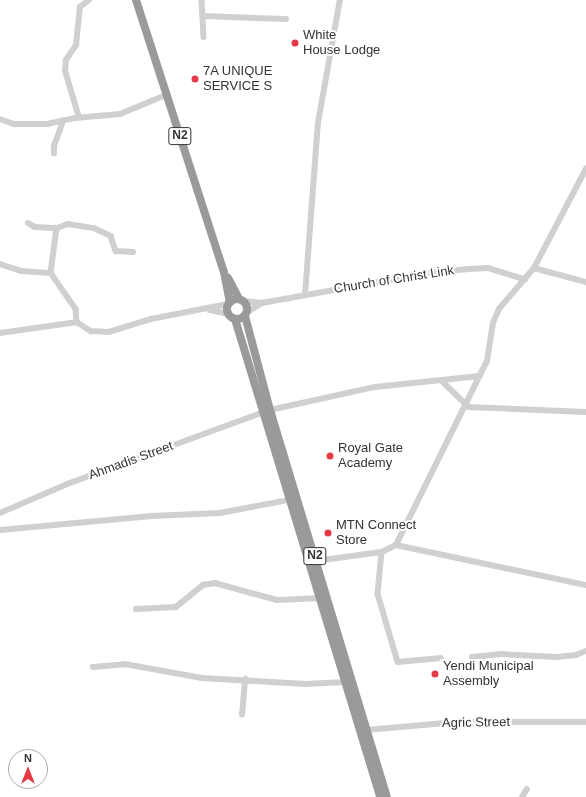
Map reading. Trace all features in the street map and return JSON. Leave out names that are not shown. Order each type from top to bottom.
[{"type":"highway","name":"N2","points":[[136,0],[224,272],[229,303]]},
{"type":"highway","name":"N2","points":[[224,272],[242,300]]},
{"type":"highway","points":[[242,300],[246,314],[232,317],[229,303],[242,300]]},
{"type":"highway","name":"N2","points":[[246,314],[267,411],[289,500],[345,682],[387,797]]},
{"type":"highway","name":"N2","points":[[232,317],[267,411],[316,561],[380,797]]},
{"type":"street","points":[[79,118],[65,71],[66,60],[76,45],[80,7],[89,0]]},
{"type":"street","points":[[202,0],[204,37]]},
{"type":"street","points":[[305,295],[318,123],[340,0]]},
{"type":"street","points":[[203,16],[286,19]]},
{"type":"street","points":[[0,119],[25,125],[120,114],[166,95]]},
{"type":"street","points":[[54,154],[54,146],[63,121]]},
{"type":"street","points":[[316,561],[382,552],[396,545],[428,483],[447,437],[466,405],[487,360],[493,323],[499,309],[534,268],[586,169]]},
{"type":"street","points":[[28,223],[35,227],[57,228],[68,224],[94,228],[111,236],[116,251],[133,252]]},
{"type":"street","points":[[57,228],[51,273],[76,309],[77,322]]},
{"type":"street","points":[[0,264],[21,271],[51,273]]},
{"type":"street","name":"Church of Christ Link","points":[[242,300],[262,303],[427,273],[469,269],[488,268],[525,279]]},
{"type":"street","points":[[534,268],[586,282]]},
{"type":"street","points":[[0,333],[77,322],[91,331],[109,332],[151,320],[208,310],[229,303]]},
{"type":"street","name":"Church of Christ Link","points":[[246,314],[262,303]]},
{"type":"street","points":[[208,310],[232,317]]},
{"type":"street","name":"Ahmadis Street","points":[[0,513],[70,483],[267,411],[375,387],[434,380],[442,382],[479,376]]},
{"type":"street","points":[[442,382],[466,405],[477,408],[520,408],[586,412]]},
{"type":"street","points":[[0,530],[152,516],[220,513],[289,500]]},
{"type":"street","points":[[396,545],[586,585]]},
{"type":"street","points":[[382,552],[378,594],[398,662],[441,658]]},
{"type":"street","points":[[136,609],[176,607],[203,585],[214,583],[277,600],[320,598]]},
{"type":"street","points":[[472,657],[501,654],[557,657],[576,655],[586,651]]},
{"type":"street","points":[[93,667],[124,664],[202,678],[245,678],[306,684],[345,682]]},
{"type":"street","points":[[242,715],[245,678]]},
{"type":"street","name":"Agric Street","points":[[363,731],[457,722],[586,722]]},
{"type":"street","points":[[522,797],[527,789]]},
{"type":"place","name":"White House Lodge","points":[[295,43]]},
{"type":"place","name":"7A UNIQUE SERVICE S","points":[[195,79]]},
{"type":"place","name":"Royal Gate Academy","points":[[330,456]]},
{"type":"place","name":"MTN Connect Store","points":[[328,533]]},
{"type":"place","name":"Yendi Municipal Assembly","points":[[435,674]]}]
